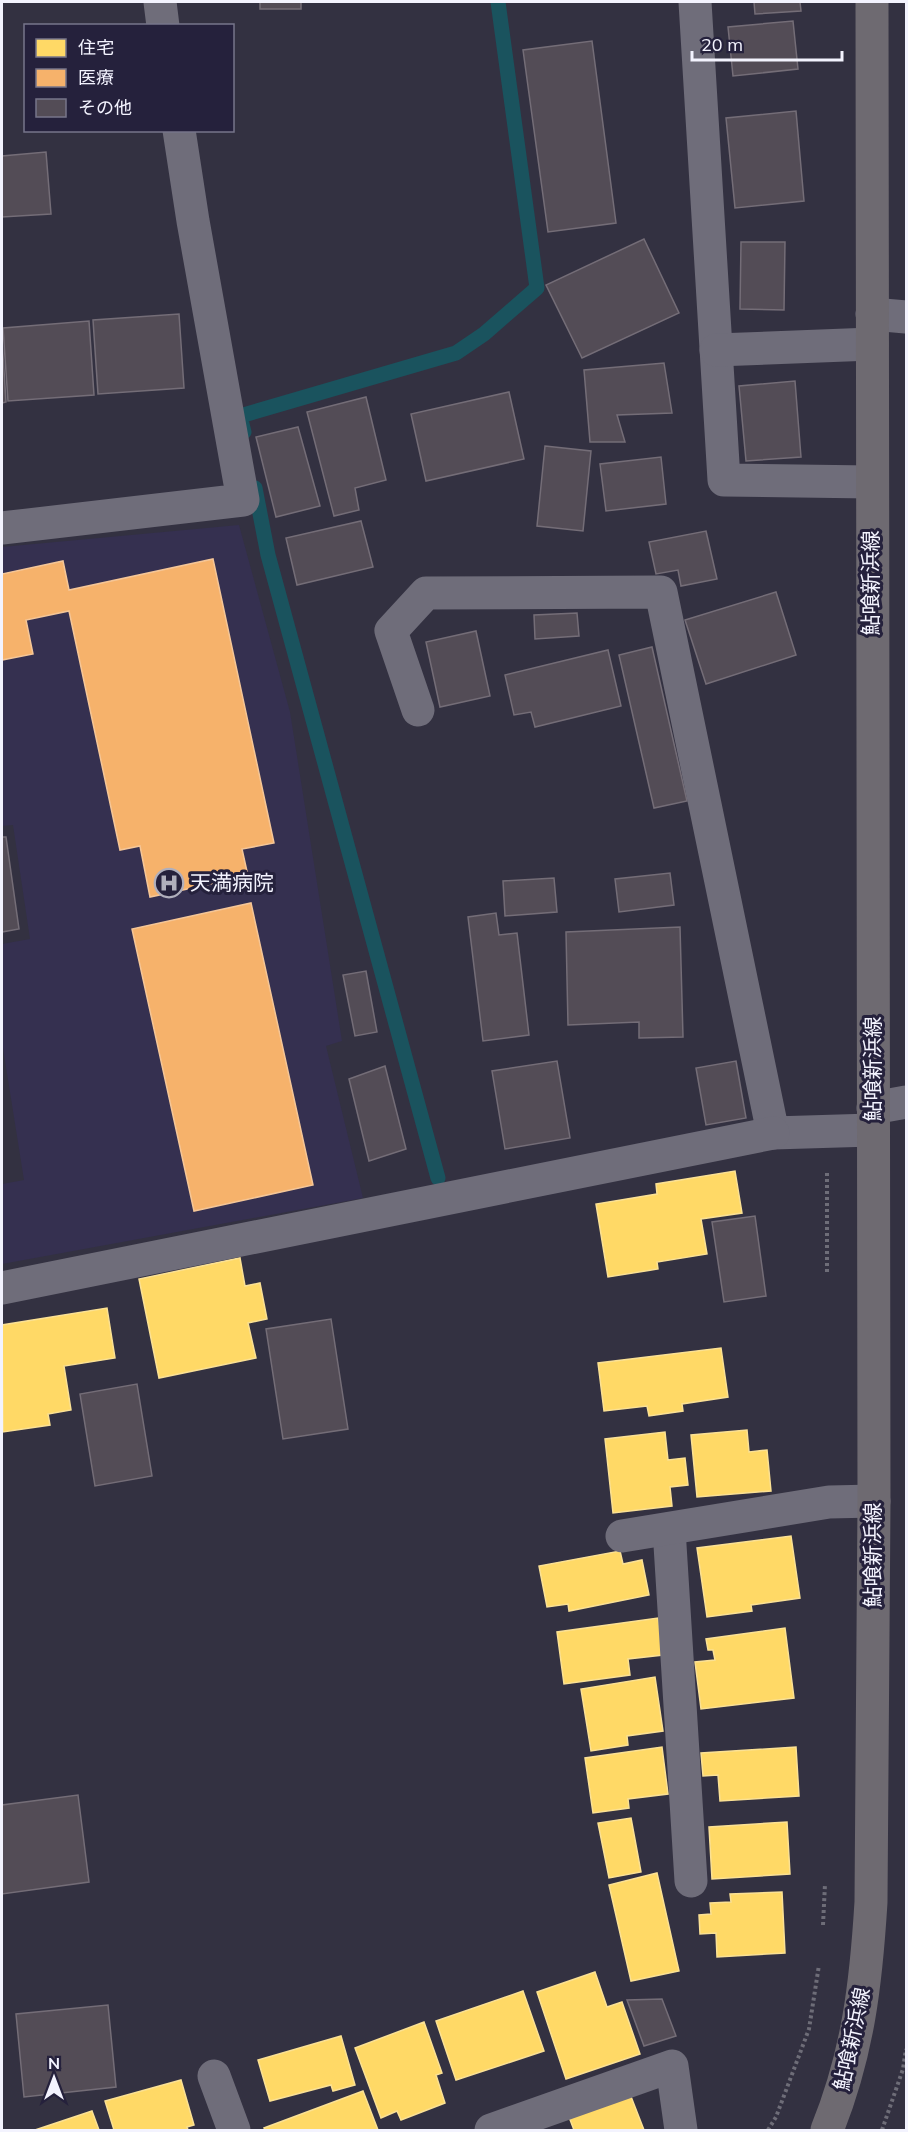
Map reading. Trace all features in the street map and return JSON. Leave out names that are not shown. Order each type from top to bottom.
[{"type":"main road","name":"鮎喰新浜線","points":[[826,2130],[838,2101],[861,2012],[868,1963],[871,1902],[874,1501],[872,2]]},
{"type":"street","points":[[160,2],[163,24]]},
{"type":"street","points":[[695,2],[724,480],[871,482]]},
{"type":"street","points":[[2,528],[243,500],[192,221],[179,132]]},
{"type":"street","points":[[716,350],[872,329],[906,317]]},
{"type":"street","points":[[418,710],[391,631],[426,593],[661,592],[773,1133]]},
{"type":"street","points":[[2,1287],[773,1133],[873,1119],[906,1102]]},
{"type":"street","points":[[622,1536],[829,1502],[874,1501]]},
{"type":"street","points":[[669,1529],[691,1881]]},
{"type":"street","points":[[491,2130],[672,2066],[681,2130]]},
{"type":"street","points":[[214,2076],[234,2130]]},
{"type":"path","points":[[827,1166],[827,1282]]},
{"type":"path","points":[[823,1927],[825,1882]]},
{"type":"path","points":[[768,2130],[776,2117],[809,2029],[820,1961]]},
{"type":"path","points":[[882,2130],[903,2069],[906,2049]]},
{"type":"shaded area","name":"天満病院","points":[[239,525],[290,712],[342,1041],[326,1046],[363,1198],[2,1264],[2,1184],[24,1180],[2,1042],[2,944],[30,939],[13,825],[2,826],[2,547]]},
{"type":"building: 住宅","points":[[735,1171],[742,1213],[701,1219],[707,1254],[657,1262],[658,1269],[608,1277],[596,1204],[657,1194],[656,1184]]},
{"type":"building: 住宅","points":[[240,1258],[245,1286],[260,1283],[267,1319],[248,1323],[256,1358],[159,1378],[139,1279]]},
{"type":"building: 住宅","points":[[107,1308],[115,1358],[64,1366],[71,1410],[48,1414],[50,1425],[3,1432],[2,1325]]},
{"type":"building: 住宅","points":[[721,1348],[728,1397],[682,1404],[683,1411],[649,1416],[647,1406],[604,1411],[598,1363]]},
{"type":"building: 住宅","points":[[747,1430],[749,1452],[767,1450],[771,1491],[697,1497],[691,1435]]},
{"type":"building: 住宅","points":[[665,1432],[668,1460],[685,1458],[688,1485],[670,1487],[672,1506],[613,1513],[605,1439]]},
{"type":"building: 住宅","points":[[791,1536],[800,1598],[751,1605],[752,1611],[707,1617],[697,1548]]},
{"type":"building: 住宅","points":[[620,1551],[623,1564],[642,1560],[649,1595],[569,1611],[568,1604],[547,1607],[539,1566]]},
{"type":"building: 住宅","points":[[658,1618],[663,1655],[628,1659],[630,1675],[564,1684],[557,1632]]},
{"type":"building: 住宅","points":[[785,1628],[794,1698],[701,1709],[695,1662],[715,1660],[713,1650],[708,1650],[706,1639]]},
{"type":"building: 住宅","points":[[655,1677],[663,1731],[627,1736],[628,1745],[591,1751],[581,1689]]},
{"type":"building: 住宅","points":[[662,1747],[668,1794],[628,1799],[629,1808],[593,1813],[585,1758]]},
{"type":"building: 住宅","points":[[796,1747],[799,1796],[720,1801],[718,1775],[703,1776],[701,1753]]},
{"type":"building: 住宅","points":[[631,1818],[641,1872],[609,1878],[598,1823]]},
{"type":"building: 住宅","points":[[787,1822],[790,1874],[712,1879],[709,1827]]},
{"type":"building: 住宅","points":[[657,1873],[679,1971],[631,1981],[609,1885]]},
{"type":"building: 住宅","points":[[782,1892],[785,1953],[717,1957],[716,1933],[700,1934],[699,1915],[711,1914],[710,1903],[731,1902],[730,1894]]},
{"type":"building: 住宅","points":[[595,1972],[607,2007],[622,2002],[640,2054],[566,2079],[537,1992]]},
{"type":"building: 住宅","points":[[523,1991],[544,2051],[456,2080],[436,2021]]},
{"type":"building: 住宅","points":[[424,2022],[442,2073],[436,2075],[445,2103],[401,2120],[397,2111],[381,2118],[355,2048]]},
{"type":"building: 住宅","points":[[341,2036],[355,2085],[333,2091],[331,2085],[270,2101],[258,2060]]},
{"type":"building: 住宅","points":[[181,2080],[194,2125],[187,2127],[188,2130],[114,2130],[105,2101]]},
{"type":"building: 住宅","points":[[363,2091],[378,2130],[265,2130],[264,2128]]},
{"type":"building: 住宅","points":[[630,2094],[644,2130],[574,2130],[569,2117]]},
{"type":"building: 住宅","points":[[92,2111],[99,2130],[35,2130]]},
{"type":"building: 医療","points":[[213,559],[274,843],[242,849],[248,876],[150,897],[140,846],[120,850],[69,611],[26,620],[33,654],[2,660],[2,574],[63,561],[69,590]]},
{"type":"building: 医療","points":[[251,903],[313,1185],[194,1211],[132,929]]},
{"type":"building: その他","points":[[260,2],[301,2],[301,9],[260,9]]},
{"type":"building: その他","points":[[754,2],[800,2],[801,11],[755,14]]},
{"type":"building: その他","points":[[793,21],[798,69],[733,76],[728,27]]},
{"type":"building: その他","points":[[592,41],[616,223],[548,232],[523,50]]},
{"type":"building: その他","points":[[796,111],[804,201],[735,208],[726,118]]},
{"type":"building: その他","points":[[46,152],[51,214],[2,217],[2,156]]},
{"type":"building: その他","points":[[644,239],[679,313],[582,358],[546,285]]},
{"type":"building: その他","points":[[741,242],[785,242],[784,310],[740,309]]},
{"type":"building: その他","points":[[179,314],[184,388],[98,394],[93,320]]},
{"type":"building: その他","points":[[89,321],[94,395],[8,401],[3,328]]},
{"type":"building: その他","points":[[2,340],[6,402],[2,403]]},
{"type":"building: その他","points":[[664,363],[672,413],[617,415],[625,442],[590,442],[584,370]]},
{"type":"building: その他","points":[[795,381],[801,457],[746,461],[739,386]]},
{"type":"building: その他","points":[[509,392],[524,459],[426,481],[411,414]]},
{"type":"building: その他","points":[[366,397],[386,480],[355,488],[359,510],[334,516],[307,412]]},
{"type":"building: その他","points":[[298,427],[320,506],[276,517],[256,437]]},
{"type":"building: その他","points":[[545,446],[591,451],[583,531],[537,526]]},
{"type":"building: その他","points":[[661,457],[666,504],[606,511],[600,464]]},
{"type":"building: その他","points":[[361,521],[373,567],[297,585],[286,538]]},
{"type":"building: その他","points":[[706,531],[717,579],[681,586],[678,570],[656,574],[649,542]]},
{"type":"building: その他","points":[[776,592],[796,655],[706,684],[685,620]]},
{"type":"building: その他","points":[[577,613],[579,636],[535,639],[534,615]]},
{"type":"building: その他","points":[[476,631],[490,696],[440,707],[426,642]]},
{"type":"building: その他","points":[[652,647],[687,801],[654,808],[619,655]]},
{"type":"building: その他","points":[[608,650],[621,706],[535,727],[531,712],[514,715],[505,675]]},
{"type":"building: その他","points":[[2,837],[6,837],[19,929],[2,932]]},
{"type":"building: その他","points":[[670,873],[674,905],[619,912],[615,879]]},
{"type":"building: その他","points":[[554,878],[557,912],[505,916],[503,881]]},
{"type":"building: その他","points":[[496,913],[499,935],[517,933],[529,1035],[483,1041],[468,917]]},
{"type":"building: その他","points":[[680,927],[683,1037],[639,1038],[639,1022],[568,1025],[566,932]]},
{"type":"building: その他","points":[[366,971],[377,1032],[355,1036],[343,975]]},
{"type":"building: その他","points":[[557,1061],[570,1138],[505,1149],[492,1071]]},
{"type":"building: その他","points":[[736,1061],[746,1118],[706,1125],[696,1068]]},
{"type":"building: その他","points":[[385,1066],[406,1149],[369,1161],[349,1079]]},
{"type":"building: その他","points":[[755,1216],[766,1296],[724,1302],[712,1222]]},
{"type":"building: その他","points":[[331,1319],[348,1429],[283,1439],[266,1329]]},
{"type":"building: その他","points":[[137,1384],[152,1476],[95,1486],[80,1394]]},
{"type":"building: その他","points":[[78,1795],[89,1882],[2,1894],[2,1805]]},
{"type":"building: その他","points":[[662,1999],[676,2036],[644,2046],[627,2000]]},
{"type":"building: その他","points":[[108,2005],[116,2087],[24,2097],[16,2014]]},
{"type":"waterway","points":[[244,432],[240,416],[456,353],[484,334],[537,288],[498,2]]},
{"type":"waterway","points":[[255,488],[268,555],[438,1178]]},
{"type":"place","name":"天満病院","points":[[169,883]]}]
